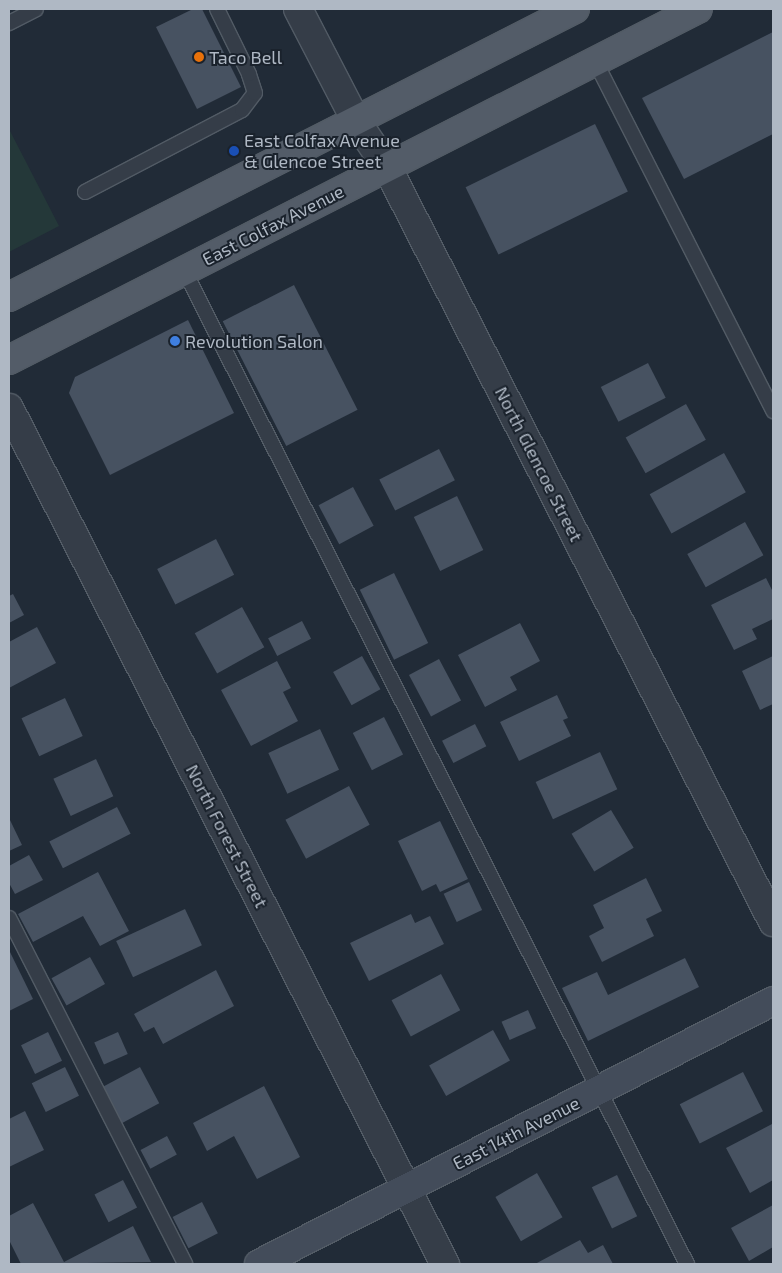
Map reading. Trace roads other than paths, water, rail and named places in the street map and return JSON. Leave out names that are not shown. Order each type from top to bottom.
[{"type":"main road","points":[[9,297],[575,9]]},
{"type":"main road","name":"East Colfax Avenue","points":[[9,360],[698,9]]},
{"type":"main road","name":"East 14th Avenue","points":[[259,1264],[407,1190],[773,1001]]},
{"type":"street","name":"North Glencoe Street","points":[[298,9],[356,121],[387,167],[773,922]]},
{"type":"street","name":"North Forest Street","points":[[9,408],[445,1264]]},
{"type":"lane","points":[[9,23],[36,9]]},
{"type":"lane","points":[[85,192],[242,110],[255,93],[249,74],[217,9]]},
{"type":"lane","points":[[595,61],[773,411]]},
{"type":"lane","points":[[184,270],[598,1092],[687,1264]]},
{"type":"lane","points":[[9,918],[185,1264]]},
{"type":"place","name":"Taco Bell","points":[[199,57]]},
{"type":"place","name":"East Colfax Avenue & Glencoe Street","points":[[234,151]]},
{"type":"place","name":"Revolution Salon","points":[[175,341]]}]
